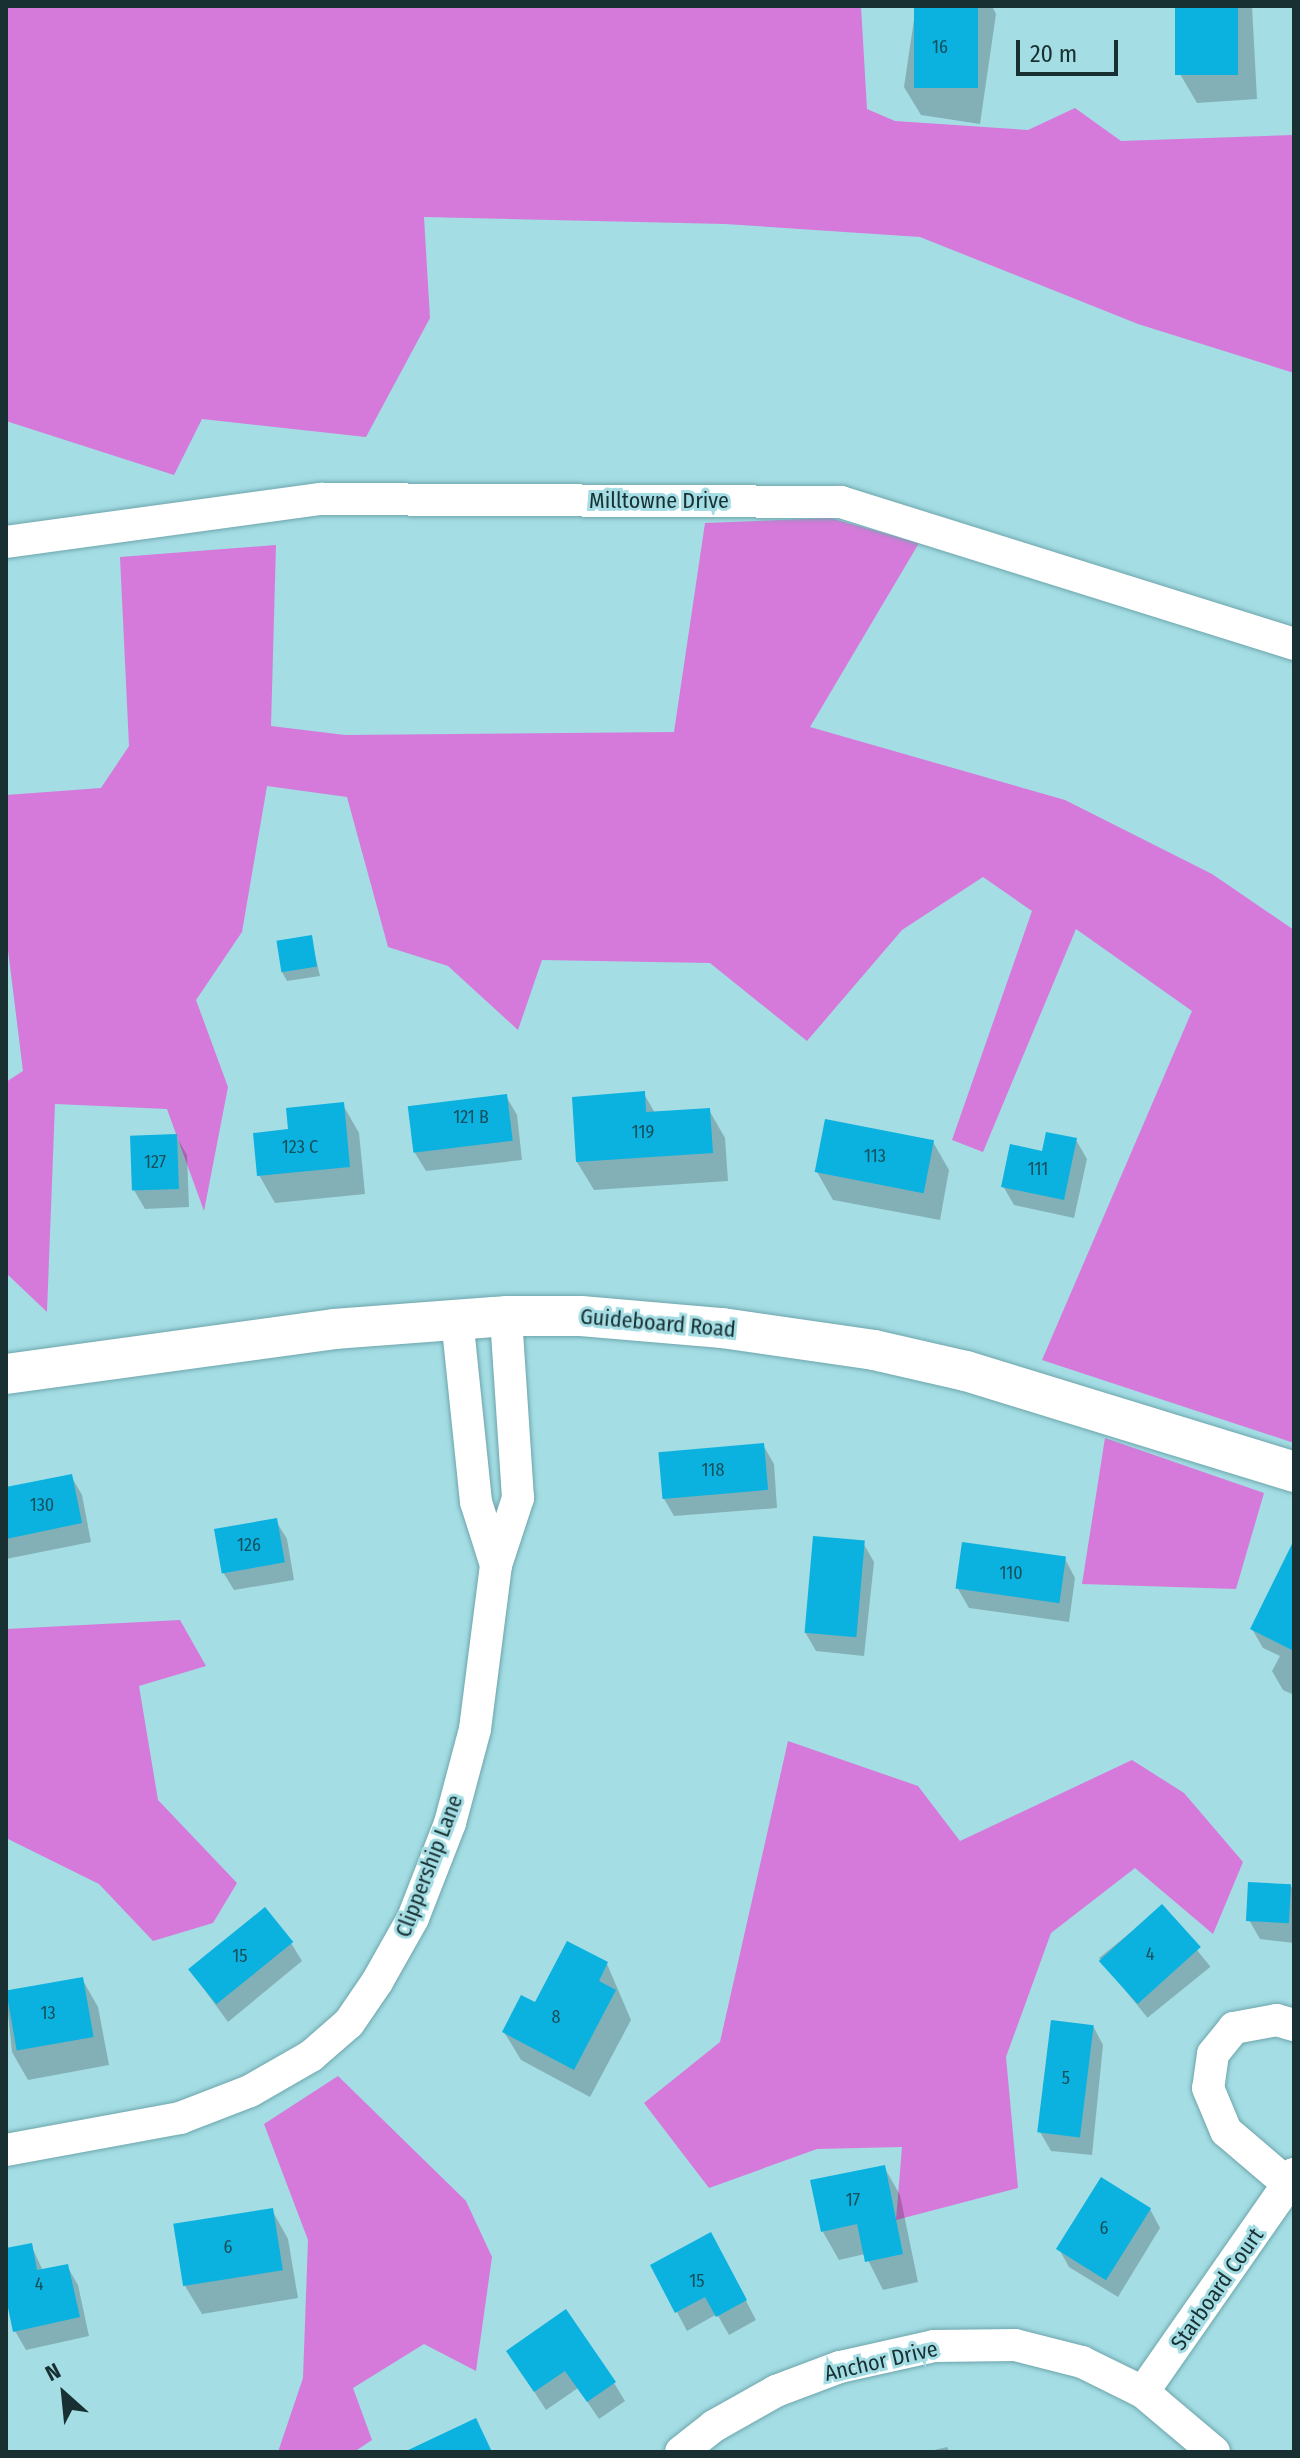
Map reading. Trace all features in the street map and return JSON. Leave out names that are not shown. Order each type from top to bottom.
[{"type":"street","name":"Milltowne Drive","points":[[6,542],[321,499],[841,502],[1294,644]]},
{"type":"street","name":"Clippership Lane","points":[[6,2150],[194,2112],[275,2077],[311,2056],[349,2023],[413,1918],[450,1823],[475,1729],[496,1565],[518,1498],[506,1316]]},
{"type":"street","name":"Guideboard Road","points":[[6,1374],[334,1329],[457,1318],[581,1316],[722,1328],[874,1350],[966,1371],[1294,1472]]},
{"type":"street","name":"Clippership Lane","points":[[457,1318],[476,1502],[496,1565]]},
{"type":"street","name":"Starboard Court","points":[[1143,2392],[1291,2179],[1226,2131],[1208,2088],[1213,2054],[1234,2028],[1277,2020],[1294,2025]]},
{"type":"street","name":"Anchor Drive","points":[[681,2452],[714,2426],[776,2391],[840,2367],[934,2346],[1015,2345],[1082,2362],[1143,2392],[1214,2452]]},
{"type":"shaded area","points":[[6,6],[861,6],[867,109],[895,121],[1028,130],[1075,108],[1121,141],[1294,135],[1294,373],[1138,324],[920,237],[725,224],[424,217],[430,318],[366,437],[202,419],[174,475],[6,421]]},
{"type":"shaded area","points":[[830,518],[919,543],[810,727],[1065,800],[1212,874],[1294,930],[1294,1443],[1042,1360],[1192,1011],[1076,929],[983,1152],[952,1140],[1032,911],[983,877],[902,930],[807,1041],[710,963],[542,960],[518,1030],[448,966],[388,947],[347,797],[267,786],[242,932],[196,1000],[228,1087],[204,1211],[167,1109],[55,1104],[47,1312],[6,1273],[6,1082],[23,1071],[6,934],[6,795],[101,788],[129,746],[120,557],[276,545],[271,726],[345,735],[674,732],[705,523]]},
{"type":"shaded area","points":[[1105,1438],[1264,1493],[1236,1589],[1082,1584]]},
{"type":"shaded area","points":[[180,1620],[206,1666],[139,1686],[158,1800],[237,1883],[213,1923],[153,1941],[99,1884],[6,1838],[6,1629]]},
{"type":"shaded area","points":[[788,1741],[918,1786],[960,1841],[1132,1760],[1184,1793],[1243,1862],[1213,1934],[1135,1868],[1051,1933],[1006,2057],[1018,2188],[896,2220],[902,2147],[817,2149],[709,2188],[644,2103],[720,2042]]},
{"type":"shaded area","points":[[338,2076],[466,2201],[492,2257],[476,2371],[424,2344],[353,2388],[372,2440],[354,2452],[278,2452],[303,2378],[308,2240],[264,2124]]},
{"type":"building","points":[[914,6],[978,6],[978,88],[914,88]]},
{"type":"building","points":[[1175,6],[1238,6],[1238,75],[1175,75]]},
{"type":"building","points":[[312,935],[317,967],[281,972],[276,941]]},
{"type":"building","points":[[645,1091],[646,1112],[710,1108],[713,1153],[576,1162],[572,1097]]},
{"type":"building","points":[[507,1094],[513,1141],[413,1153],[408,1106]]},
{"type":"building","points":[[344,1102],[350,1167],[257,1176],[253,1133],[288,1129],[286,1108]]},
{"type":"building","points":[[825,1119],[934,1140],[924,1193],[815,1172]]},
{"type":"building","points":[[1046,1132],[1077,1138],[1064,1200],[1001,1187],[1010,1144],[1042,1151]]},
{"type":"building","points":[[177,1134],[179,1189],[132,1191],[130,1136]]},
{"type":"building","points":[[764,1443],[768,1490],[662,1499],[658,1452]]},
{"type":"building","points":[[72,1474],[82,1523],[6,1539],[6,1487]]},
{"type":"building","points":[[277,1518],[285,1562],[222,1573],[214,1529]]},
{"type":"building","points":[[813,1536],[865,1541],[856,1637],[805,1633]]},
{"type":"building","points":[[1294,1540],[1294,1651],[1250,1629]]},
{"type":"building","points":[[962,1542],[1066,1557],[1059,1603],[955,1589]]},
{"type":"building","points":[[1248,1882],[1291,1884],[1289,1923],[1246,1921]]},
{"type":"building","points":[[1162,1904],[1201,1947],[1138,2004],[1099,1961]]},
{"type":"building","points":[[265,1907],[293,1942],[216,2004],[188,1969]]},
{"type":"building","points":[[567,1941],[608,1962],[599,1981],[616,1990],[574,2070],[502,2032],[521,1995],[535,2002]]},
{"type":"building","points":[[83,1977],[94,2037],[17,2051],[6,1991]]},
{"type":"building","points":[[1051,2020],[1094,2025],[1080,2137],[1037,2132]]},
{"type":"building","points":[[885,2165],[903,2254],[865,2262],[857,2224],[821,2232],[810,2180]]},
{"type":"building","points":[[1101,2177],[1151,2208],[1106,2280],[1056,2249]]},
{"type":"building","points":[[273,2208],[283,2270],[183,2286],[173,2224]]},
{"type":"building","points":[[711,2232],[747,2300],[716,2317],[705,2297],[675,2313],[650,2265]]},
{"type":"building","points":[[32,2243],[37,2270],[68,2264],[80,2317],[13,2332],[6,2298],[6,2248]]},
{"type":"building","points":[[566,2309],[616,2382],[587,2402],[565,2371],[534,2392],[506,2351]]},
{"type":"building","points":[[476,2418],[492,2452],[404,2452]]}]
